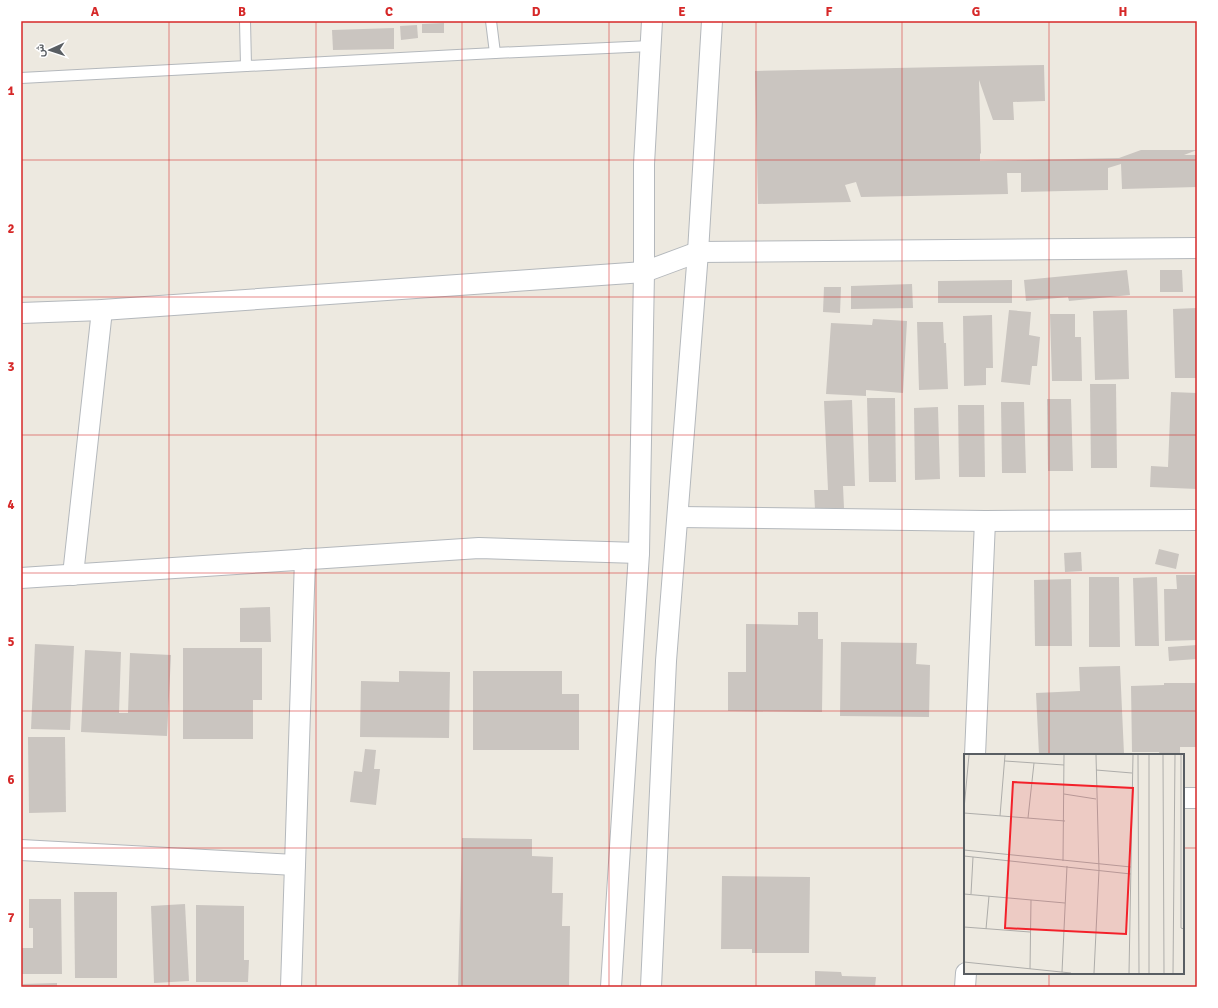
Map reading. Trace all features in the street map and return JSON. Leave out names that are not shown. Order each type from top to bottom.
[{"type":"street","points":[[611,987],[639,553],[644,272],[644,164],[652,21]]},
{"type":"street","points":[[650,987],[666,661],[698,252],[712,21]]},
{"type":"street","points":[[21,313],[102,310],[644,272],[698,252],[1197,248]]},
{"type":"street","points":[[73,575],[102,310]]},
{"type":"street","points":[[678,516],[985,521],[1197,520]]},
{"type":"street","points":[[975,754],[985,521]]},
{"type":"street","points":[[21,578],[479,548],[639,553]]},
{"type":"street","points":[[292,987],[305,560]]},
{"type":"street","points":[[1184,798],[1197,798]]},
{"type":"street","points":[[21,850],[295,865]]},
{"type":"street","points":[[965,987],[966,974]]},
{"type":"lane","points":[[245,21],[246,66]]},
{"type":"lane","points":[[491,21],[494,52]]},
{"type":"lane","points":[[21,78],[494,52],[651,46]]},
{"type":"building","points":[[444,23],[444,33],[422,33],[422,24]]},
{"type":"building","points":[[417,25],[418,38],[401,40],[400,26]]},
{"type":"building","points":[[394,28],[394,49],[333,50],[332,30]]},
{"type":"building","points":[[1044,65],[1045,101],[1013,102],[1014,120],[993,120],[979,80],[980,161],[1119,158],[1141,150],[1197,150],[1184,155],[1197,155],[1197,187],[1122,189],[1121,164],[1108,168],[1108,190],[1021,192],[1021,173],[1007,173],[1008,194],[861,197],[856,182],[845,185],[851,202],[758,204],[755,71]]},
{"type":"building","points":[[1127,270],[1130,295],[1069,301],[1068,297],[1026,301],[1024,280]]},
{"type":"building","points":[[1160,270],[1182,270],[1183,292],[1160,292]]},
{"type":"building","points":[[1012,280],[1012,303],[938,303],[938,281]]},
{"type":"building","points":[[912,284],[913,308],[851,309],[851,286]]},
{"type":"building","points":[[824,287],[841,287],[840,313],[823,312]]},
{"type":"building","points":[[1197,308],[1197,378],[1175,378],[1173,309]]},
{"type":"building","points":[[1009,310],[1031,312],[1029,335],[1040,337],[1037,366],[1032,366],[1030,385],[1001,382]]},
{"type":"building","points":[[1127,310],[1129,379],[1095,380],[1093,311]]},
{"type":"building","points":[[1050,314],[1075,314],[1075,337],[1081,337],[1082,381],[1052,381]]},
{"type":"building","points":[[992,315],[993,368],[986,368],[986,385],[964,386],[963,316]]},
{"type":"building","points":[[873,319],[907,321],[903,393],[866,390],[866,396],[826,394],[831,323],[872,325]]},
{"type":"building","points":[[917,322],[943,322],[944,343],[946,343],[948,389],[919,390]]},
{"type":"building","points":[[1090,384],[1116,384],[1117,468],[1091,468]]},
{"type":"building","points":[[1171,392],[1197,393],[1197,489],[1150,487],[1151,466],[1168,467]]},
{"type":"building","points":[[867,398],[895,398],[896,482],[869,482]]},
{"type":"building","points":[[1047,399],[1071,399],[1073,471],[1048,471]]},
{"type":"building","points":[[852,400],[855,486],[843,486],[844,508],[815,509],[814,490],[828,490],[824,401]]},
{"type":"building","points":[[1001,402],[1024,402],[1026,473],[1002,473]]},
{"type":"building","points":[[958,405],[984,405],[985,477],[959,477]]},
{"type":"building","points":[[938,407],[940,479],[915,480],[914,408]]},
{"type":"building","points":[[1159,549],[1179,554],[1176,569],[1155,564]]},
{"type":"building","points":[[1081,552],[1082,571],[1065,572],[1064,553]]},
{"type":"building","points":[[1176,575],[1197,575],[1197,640],[1165,641],[1164,589],[1177,589]]},
{"type":"building","points":[[1089,577],[1119,577],[1120,647],[1089,647]]},
{"type":"building","points":[[1157,577],[1159,646],[1135,646],[1133,578]]},
{"type":"building","points":[[1071,579],[1072,646],[1035,646],[1034,580]]},
{"type":"building","points":[[270,607],[271,642],[240,642],[240,608]]},
{"type":"building","points":[[798,612],[818,612],[818,639],[823,639],[822,712],[728,711],[728,672],[746,672],[746,624],[798,625]]},
{"type":"building","points":[[841,642],[917,643],[916,664],[930,665],[929,717],[840,716]]},
{"type":"building","points":[[35,644],[74,646],[70,730],[31,729]]},
{"type":"building","points":[[1197,645],[1197,659],[1169,661],[1168,647]]},
{"type":"building","points":[[183,648],[262,648],[262,700],[253,700],[253,739],[183,739]]},
{"type":"building","points":[[85,650],[121,652],[119,713],[128,713],[130,653],[171,655],[167,736],[81,732]]},
{"type":"building","points":[[1120,666],[1124,754],[1039,754],[1036,693],[1080,691],[1079,667]]},
{"type":"building","points":[[399,671],[450,672],[449,738],[360,737],[361,681],[399,682]]},
{"type":"building","points":[[473,671],[562,671],[562,694],[579,694],[579,750],[473,750]]},
{"type":"building","points":[[1164,683],[1197,683],[1197,747],[1180,747],[1180,754],[1132,752],[1131,686],[1164,685]]},
{"type":"building","points":[[28,737],[65,737],[66,812],[29,813]]},
{"type":"building","points":[[365,749],[376,750],[374,769],[380,769],[376,805],[350,802],[354,771],[362,772]]},
{"type":"building","points":[[462,838],[532,839],[532,856],[553,857],[552,893],[563,893],[562,926],[570,926],[569,987],[458,987]]},
{"type":"building","points":[[722,876],[810,877],[809,953],[752,953],[752,949],[721,949]]},
{"type":"building","points":[[74,892],[117,892],[117,978],[75,978]]},
{"type":"building","points":[[29,899],[61,899],[62,974],[21,974],[21,948],[33,948],[33,928],[29,928]]},
{"type":"building","points":[[185,904],[189,981],[154,983],[151,906]]},
{"type":"building","points":[[196,905],[244,906],[244,960],[249,960],[248,982],[196,982]]},
{"type":"building","points":[[815,971],[841,972],[842,976],[876,977],[875,987],[815,987]]},
{"type":"building","points":[[57,983],[57,987],[23,987],[23,984]]}]
